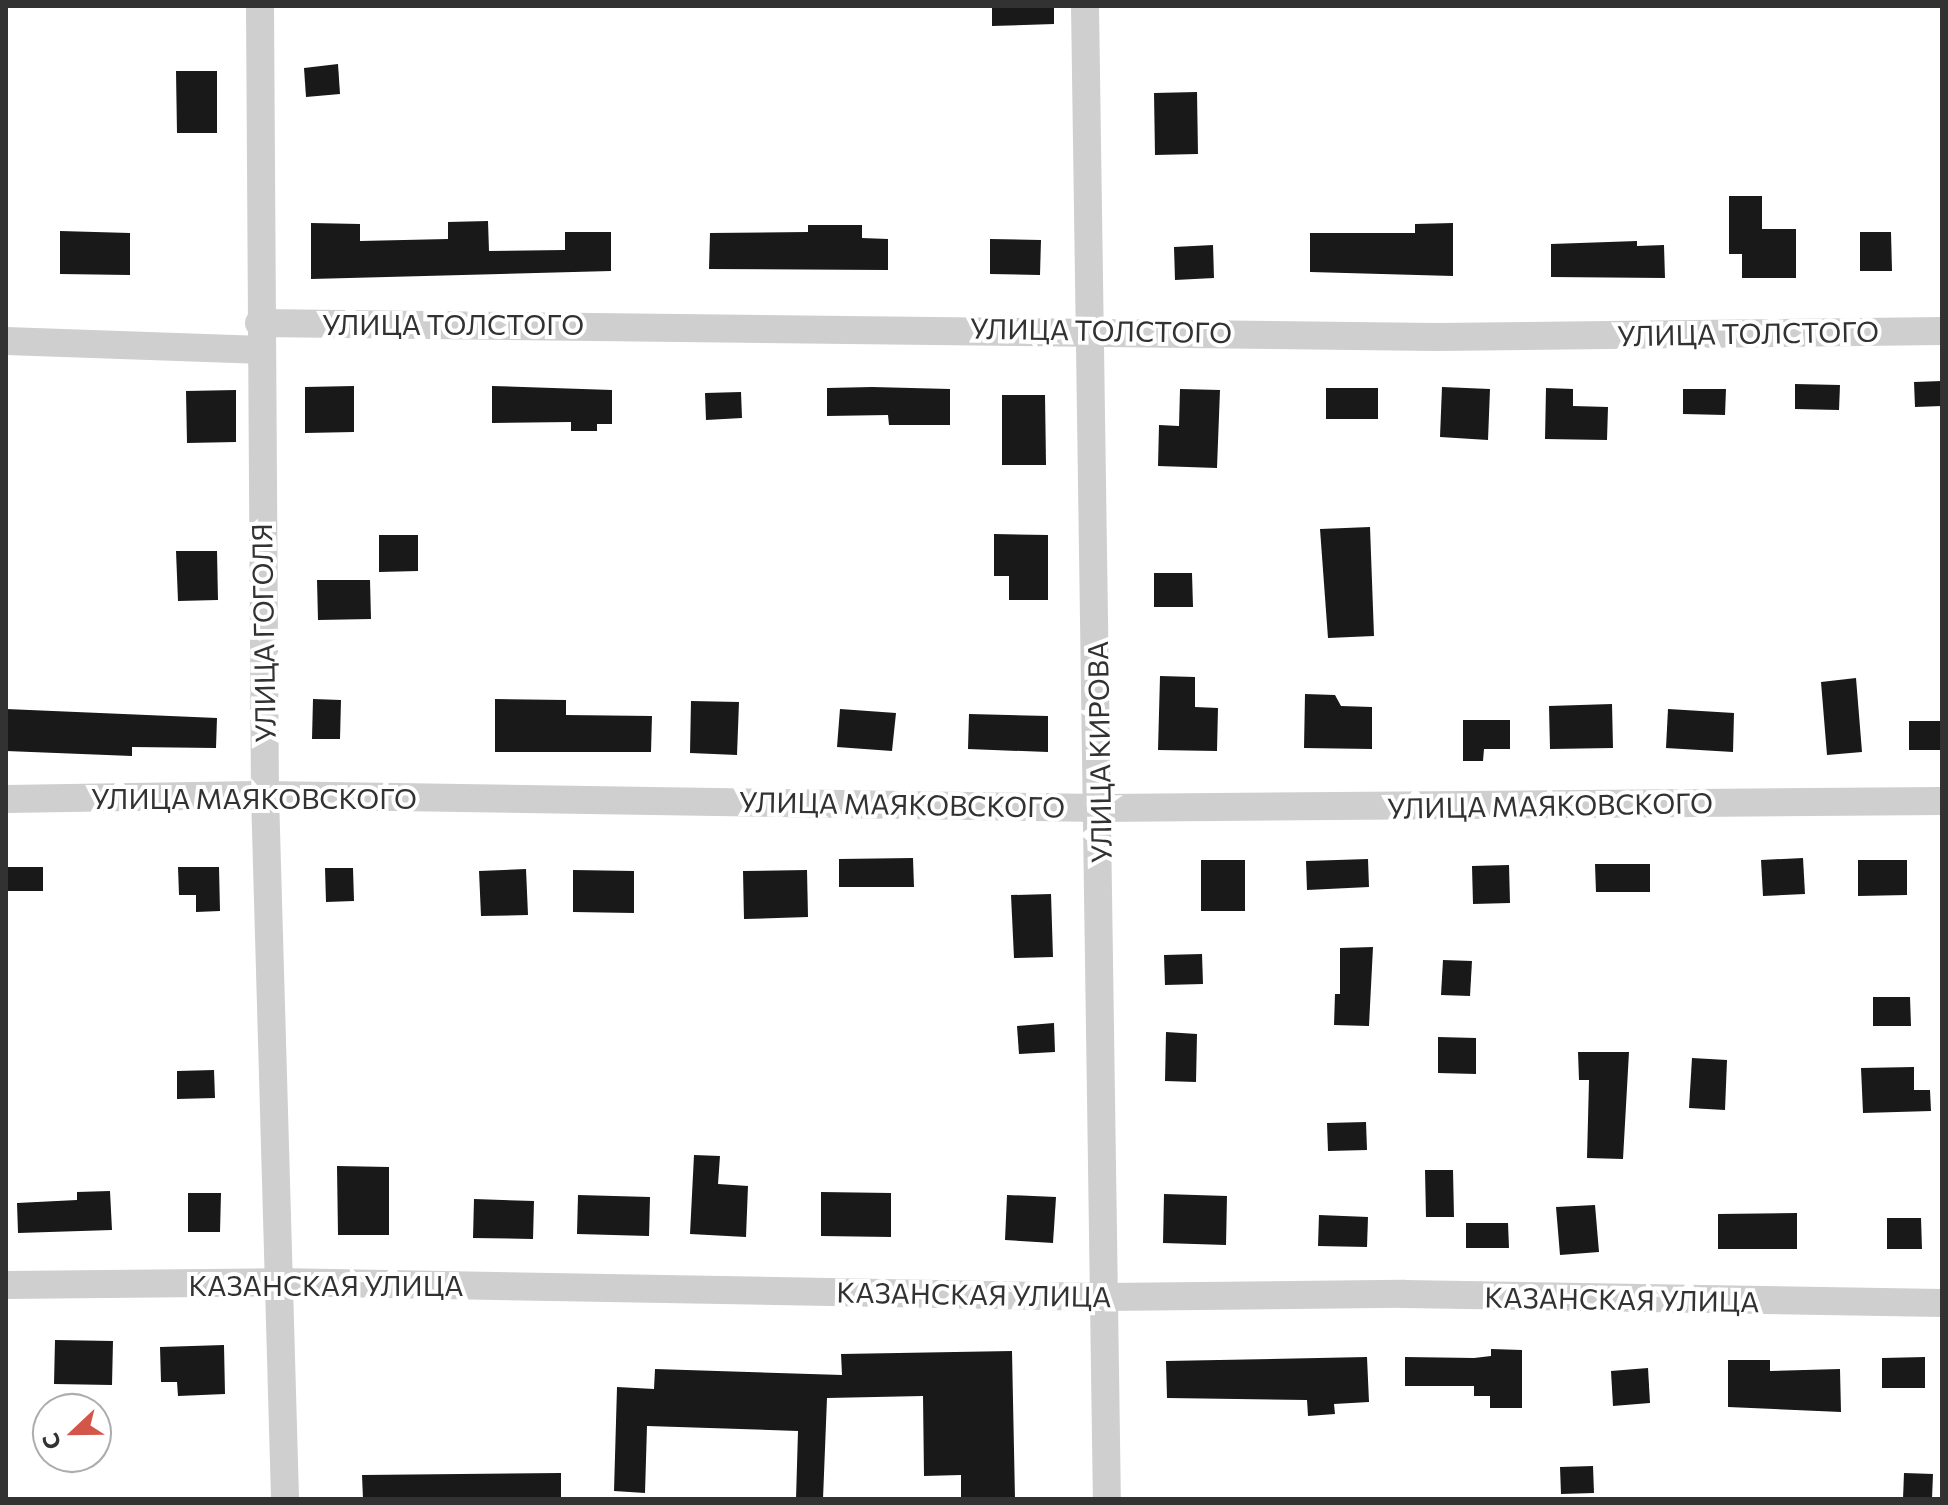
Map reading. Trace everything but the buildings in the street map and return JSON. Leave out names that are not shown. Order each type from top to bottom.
[{"type":"street","name":"УЛИЦА ГОГОЛЯ","points":[[260,6],[259,337],[265,795],[285,1499]]},
{"type":"street","name":"УЛИЦА КИРОВА","points":[[1085,6],[1100,808],[1107,1499]]},
{"type":"street","name":"УЛИЦА ТОЛСТОГО","points":[[6,341],[1092,329],[1436,337],[1942,331]]},
{"type":"street","name":"УЛИЦА МАЯКОВСКОГО","points":[[6,799],[265,795],[1100,808],[1942,801]]},
{"type":"street","name":"КАЗАНСКАЯ УЛИЦА","points":[[6,1285],[278,1282],[1104,1297],[1404,1294],[1942,1303]]}]
